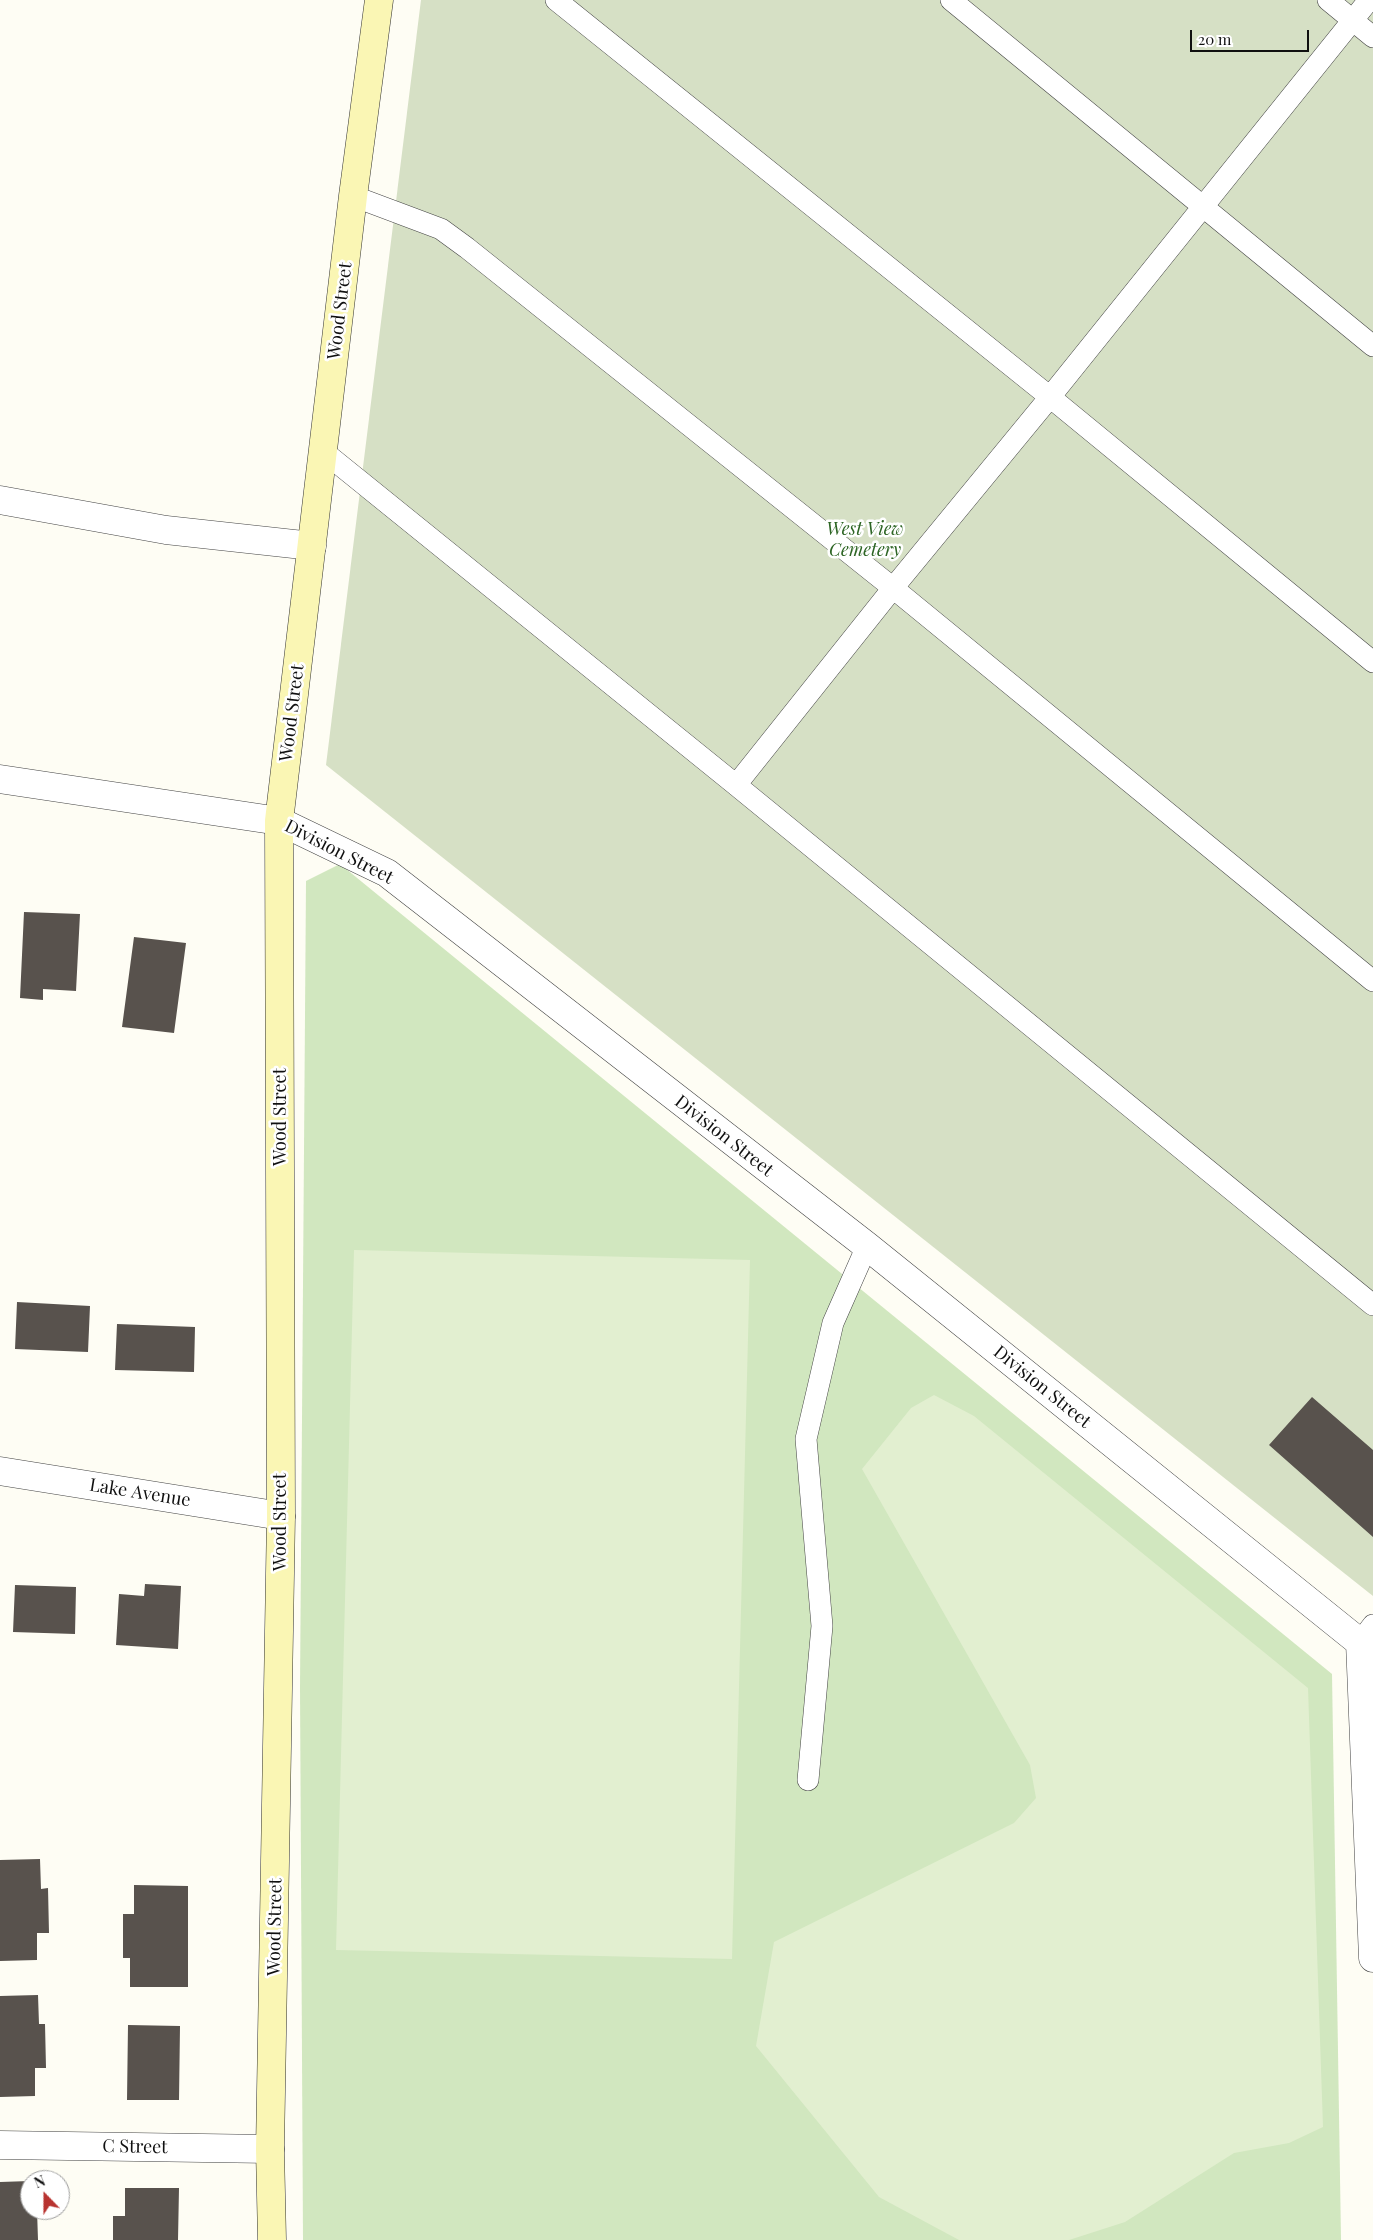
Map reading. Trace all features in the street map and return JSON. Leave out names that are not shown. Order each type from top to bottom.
[{"type":"street","name":"Wood Street","points":[[272,2240],[270,2149],[281,1516],[279,821],[353,196],[379,0]]},
{"type":"street","points":[[0,500],[166,530],[312,546]]},
{"type":"street","name":"Division Street","points":[[0,779],[279,821],[387,873],[867,1246],[1369,1640]]},
{"type":"street","name":"Lake Avenue","points":[[0,1470],[281,1516]]},
{"type":"street","points":[[1369,1640],[1373,1958]]},
{"type":"street","name":"C Street","points":[[0,2145],[270,2149]]},
{"type":"lane","points":[[556,0],[1050,397],[1373,662]]},
{"type":"lane","points":[[951,0],[1373,346]]},
{"type":"lane","points":[[1328,0],[1373,36]]},
{"type":"lane","points":[[736,785],[1369,0]]},
{"type":"lane","points":[[353,196],[440,229],[468,248],[893,588],[1373,981]]},
{"type":"lane","points":[[324,452],[736,785],[1373,1305]]},
{"type":"lane","points":[[808,1780],[822,1626],[806,1439],[833,1323],[867,1246]]},
{"type":"green space","name":"West View Cemetery","points":[[421,0],[1373,0],[1373,1596],[326,765]]},
{"type":"green space","points":[[340,864],[1332,1674],[1341,2240],[303,2240],[300,1687],[306,881]]},
{"type":"green space","points":[[354,1250],[750,1260],[732,1959],[336,1950]]},
{"type":"green space","points":[[934,1395],[974,1416],[1308,1688],[1323,2127],[1289,2143],[1234,2153],[1125,2222],[1069,2240],[959,2240],[879,2197],[756,2046],[774,1942],[1014,1823],[1036,1798],[1030,1765],[862,1469],[911,1408]]},
{"type":"building","points":[[24,912],[80,914],[76,991],[43,989],[43,1000],[20,998]]},
{"type":"building","points":[[134,937],[186,943],[174,1033],[122,1027]]},
{"type":"building","points":[[17,1302],[90,1306],[88,1352],[15,1349]]},
{"type":"building","points":[[117,1324],[195,1327],[194,1372],[115,1370]]},
{"type":"building","points":[[1312,1397],[1373,1450],[1373,1537],[1269,1445]]},
{"type":"building","points":[[145,1584],[181,1586],[178,1649],[116,1645],[119,1594],[144,1596]]},
{"type":"building","points":[[15,1585],[76,1587],[75,1634],[13,1632]]},
{"type":"building","points":[[40,1859],[41,1889],[48,1888],[49,1933],[37,1933],[37,1960],[0,1961],[0,1860]]},
{"type":"building","points":[[134,1885],[188,1886],[188,1987],[130,1987],[130,1958],[123,1958],[123,1914],[134,1914]]},
{"type":"building","points":[[38,1995],[39,2024],[45,2024],[46,2068],[35,2068],[35,2096],[0,2097],[0,1996]]},
{"type":"building","points":[[128,2025],[180,2026],[179,2100],[127,2100]]},
{"type":"building","points":[[20,2181],[20,2220],[37,2220],[38,2240],[0,2240],[0,2182]]},
{"type":"building","points":[[125,2188],[179,2188],[178,2240],[113,2240],[113,2216],[125,2216]]}]
